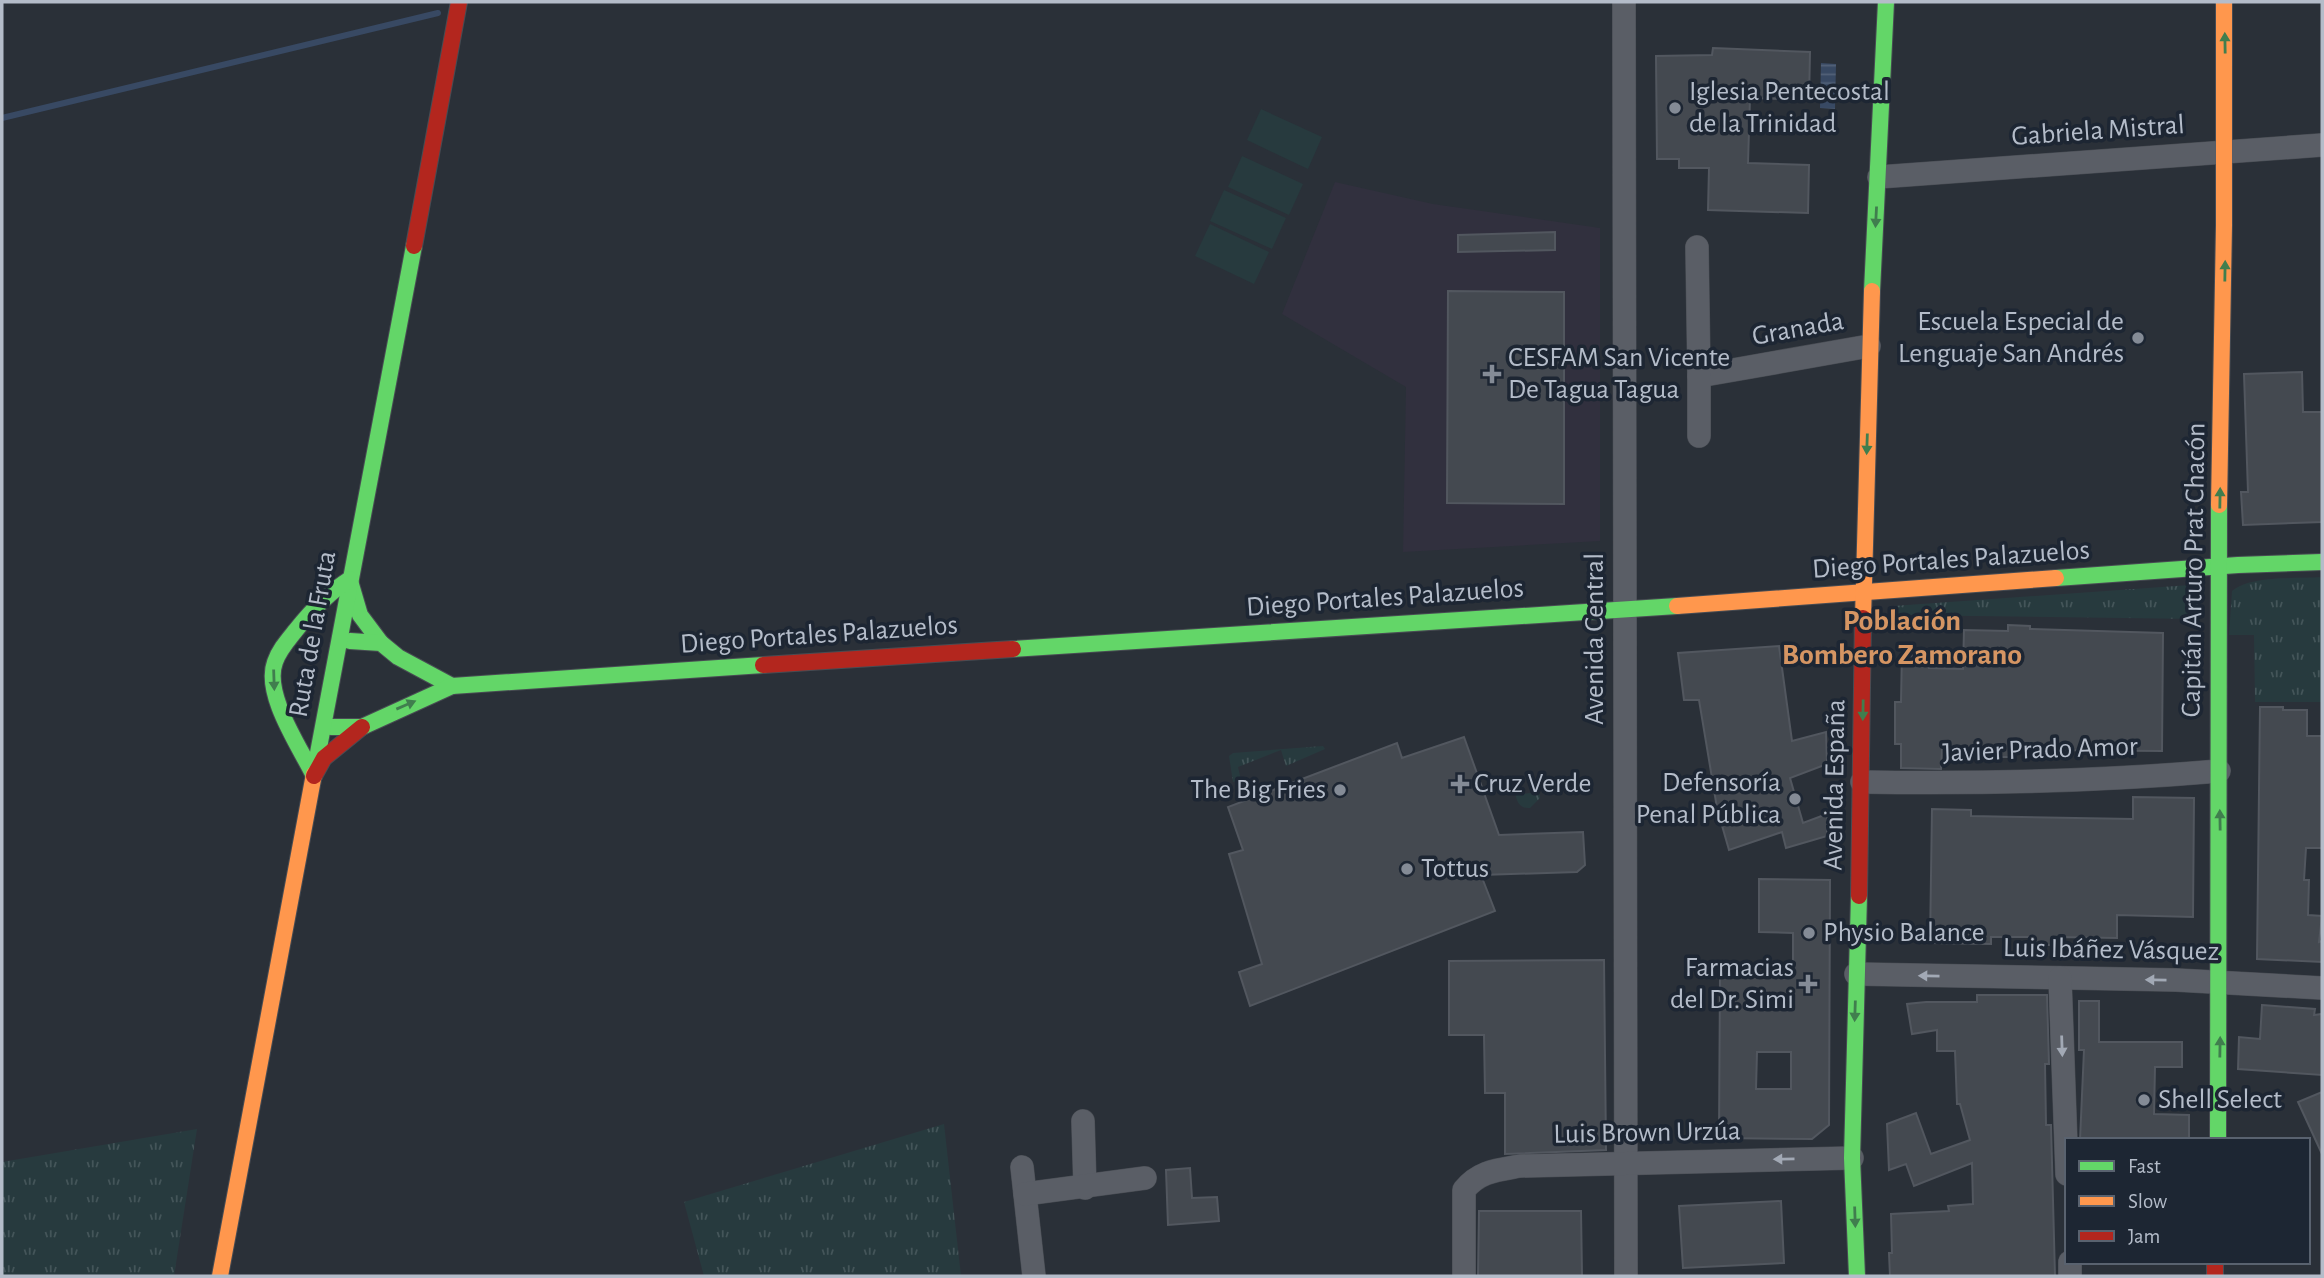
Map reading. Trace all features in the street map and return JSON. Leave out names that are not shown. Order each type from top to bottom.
[{"type":"main road","name":"Ruta de la Fruta","points":[[220,1276],[323,726],[332,639],[350,579],[459,2]]},
{"type":"main road","name":"Avenida España","points":[[1857,1276],[1852,1158],[1862,782],[1869,346],[1885,2]]},
{"type":"main road","name":"Capitán Arturo Prat Chacón","points":[[2218,1138],[2221,982],[2219,567],[2227,152],[2224,2]]},
{"type":"main road","name":"Diego Portales Palazuelos","points":[[452,686],[2322,562]]},
{"type":"main road","points":[[314,776],[281,709],[273,684],[274,666],[279,651],[329,592],[350,579],[360,615],[381,643],[398,657],[452,686]]},
{"type":"main road","points":[[279,651],[307,639]]},
{"type":"main road","points":[[332,639],[381,643]]},
{"type":"main road","points":[[314,776],[324,758],[362,727],[452,686]]},
{"type":"main road","points":[[281,709],[304,723],[362,727]]},
{"type":"street","name":"Avenida Central","points":[[1624,2],[1626,1276]]},
{"type":"street","name":"Gabriela Mistral","points":[[1878,177],[2322,145]]},
{"type":"street","points":[[1697,247],[1699,436]]},
{"type":"street","name":"Granada","points":[[1699,376],[1869,346]]},
{"type":"street","name":"Javier Prado Amor","points":[[1862,782],[1965,784],[2219,771]]},
{"type":"street","name":"Luis Ibáñez Vásquez","points":[[1856,974],[2221,982],[2322,988]]},
{"type":"street","points":[[2060,978],[2066,1138]]},
{"type":"street","points":[[1083,1121],[1085,1188]]},
{"type":"street","name":"Luis Brown Urzúa","points":[[1464,1276],[1464,1190],[1483,1173],[1520,1166],[1852,1158]]},
{"type":"street","points":[[1022,1167],[1034,1276]]},
{"type":"street","points":[[1026,1194],[1145,1178]]},
{"type":"shaded area","name":"CESFAM San Vicente De Tagua Tagua","points":[[1335,182],[1433,204],[1600,228],[1600,541],[1403,552],[1406,387],[1282,314]]},
{"type":"green space","points":[[1261,109],[1322,137],[1308,169],[1247,140]]},
{"type":"green space","points":[[1242,156],[1303,184],[1289,215],[1228,187]]},
{"type":"green space","points":[[1224,190],[1286,218],[1272,249],[1210,221]]},
{"type":"green space","points":[[1210,224],[1269,252],[1254,284],[1195,256]]},
{"type":"green space","points":[[2322,577],[2322,702],[2255,702],[2254,635],[2229,635],[2232,591],[2251,582],[2263,580]]},
{"type":"green space","points":[[2190,585],[2198,592],[2198,619],[1893,615],[1893,606]]},
{"type":"green space","points":[[1323,746],[1325,749],[1286,766],[1281,750],[1238,767],[1241,780],[1233,782],[1229,756],[1233,753]]},
{"type":"green space","points":[[1515,784],[1521,794],[1539,792],[1540,798],[1530,808],[1525,808],[1519,804],[1516,797]]},
{"type":"green space","points":[[944,1124],[961,1276],[704,1276],[684,1202]]},
{"type":"green space","points":[[197,1129],[174,1276],[2,1276],[2,1162]]},
{"type":"water","points":[[1821,63],[1836,64],[1835,109],[1820,108]]},
{"type":"building","points":[[1713,48],[1810,52],[1809,100],[1750,98],[1748,163],[1809,165],[1808,213],[1708,210],[1709,168],[1679,168],[1679,159],[1657,159],[1656,56],[1712,55]]},
{"type":"building","points":[[1555,232],[1555,250],[1458,252],[1458,235]]},
{"type":"building","points":[[1448,291],[1564,292],[1564,504],[1447,503]]},
{"type":"building","points":[[2302,372],[2303,412],[2322,412],[2322,522],[2243,525],[2241,492],[2248,492],[2244,374]]},
{"type":"building","points":[[2008,625],[2030,626],[2030,629],[2163,633],[2162,751],[2014,750],[2014,757],[1996,757],[1997,749],[1942,748],[1941,769],[1901,768],[1901,744],[1895,744],[1895,702],[1901,702],[1902,650],[1929,651],[1929,668],[1963,669],[1964,630],[2008,631]]},
{"type":"building","points":[[1779,646],[1792,741],[1826,732],[1827,764],[1790,778],[1803,823],[1827,814],[1827,836],[1786,848],[1782,832],[1729,850],[1717,808],[1699,700],[1684,700],[1678,653]]},
{"type":"building","points":[[2260,707],[2307,710],[2307,736],[2322,736],[2322,848],[2306,848],[2304,880],[2309,880],[2308,915],[2322,916],[2319,942],[2322,941],[2322,962],[2257,959]]},
{"type":"building","name":"Tottus","points":[[1464,737],[1499,835],[1583,832],[1585,865],[1577,872],[1481,875],[1495,911],[1250,1006],[1239,972],[1262,964],[1229,854],[1243,850],[1228,807],[1397,743],[1402,758]]},
{"type":"building","points":[[2133,797],[2194,798],[2193,917],[2117,915],[2117,938],[2059,937],[2059,945],[2033,945],[2033,937],[1991,937],[1991,944],[1930,943],[1932,809],[1971,810],[1971,816],[2133,819]]},
{"type":"building","points":[[1759,879],[1830,880],[1829,1125],[1812,1139],[1719,1138],[1720,976],[1793,976],[1793,933],[1759,932]],"holes":[[[1757,1052],[1791,1052],[1791,1089],[1756,1089]]]},
{"type":"building","points":[[1604,960],[1606,1150],[1505,1154],[1505,1093],[1485,1093],[1484,1035],[1449,1035],[1449,961]]},
{"type":"building","points":[[1977,995],[2047,995],[2049,1064],[2045,1064],[2046,1125],[2051,1125],[2055,1276],[1890,1276],[1891,1214],[1949,1211],[1948,1206],[1973,1204],[1972,1163],[1914,1186],[1906,1164],[1889,1170],[1887,1124],[1916,1113],[1931,1154],[1970,1140],[1960,1104],[1957,1104],[1955,1051],[1937,1051],[1937,1030],[1912,1034],[1907,1004],[1977,1002]]},
{"type":"building","points":[[2079,1001],[2099,1001],[2099,1042],[2182,1042],[2182,1067],[2155,1067],[2154,1114],[2189,1115],[2189,1138],[2080,1138],[2084,1050],[2079,1050]]},
{"type":"building","points":[[2262,1005],[2315,1009],[2314,1015],[2322,1014],[2322,1075],[2238,1069],[2239,1037],[2260,1039]]},
{"type":"building","points":[[2322,1092],[2322,1154],[2298,1102]]},
{"type":"building","points":[[1190,1168],[1192,1198],[1217,1197],[1219,1221],[1168,1225],[1166,1170]]},
{"type":"building","points":[[1781,1201],[1784,1263],[1683,1268],[1679,1206]]},
{"type":"building","points":[[1479,1211],[1581,1211],[1582,1276],[1478,1276]]},
{"type":"waterway","points":[[2,118],[438,13]]},
{"type":"traffic: fast","points":[[1872,291],[1886,2]]},
{"type":"traffic: fast","points":[[314,774],[414,246]]},
{"type":"traffic: fast","points":[[2218,1138],[2219,505]]},
{"type":"traffic: fast","points":[[2056,578],[2322,562]]},
{"type":"traffic: fast","points":[[314,776],[278,704],[274,689],[275,662],[284,645],[308,616],[327,596],[350,579]]},
{"type":"traffic: fast","points":[[350,581],[360,615],[381,643]]},
{"type":"traffic: fast","points":[[1013,649],[1677,606]]},
{"type":"traffic: fast","points":[[350,641],[381,643],[398,657],[452,686]]},
{"type":"traffic: fast","points":[[331,727],[362,727],[452,686],[763,665]]},
{"type":"traffic: fast","points":[[1857,1276],[1852,1158],[1859,896]]},
{"type":"traffic: slow","points":[[2219,505],[2224,225],[2224,2]]},
{"type":"traffic: slow","points":[[1863,618],[1872,291]]},
{"type":"traffic: slow","points":[[1677,606],[2056,578]]},
{"type":"traffic: slow","points":[[220,1276],[314,774]]},
{"type":"traffic: jam","points":[[414,246],[459,2]]},
{"type":"traffic: jam","points":[[1859,896],[1863,618]]},
{"type":"traffic: jam","points":[[763,665],[1013,649]]},
{"type":"traffic: jam","points":[[314,776],[324,758],[362,727]]},
{"type":"traffic: jam","points":[[2215,1264],[2215,1276]]},
{"type":"place","name":"Iglesia Pentecostal de la Trinidad","points":[[1675,108]]},
{"type":"place","name":"Escuela Especial de Lenguaje San Andrés","points":[[2138,338]]},
{"type":"place","name":"CESFAM San Vicente De Tagua Tagua","points":[[1492,374]]},
{"type":"place","name":"Cruz Verde","points":[[1460,784]]},
{"type":"place","name":"The Big Fries","points":[[1340,790]]},
{"type":"place","name":"Defensoría Penal Pública","points":[[1795,799]]},
{"type":"place","name":"Tottus","points":[[1407,869]]},
{"type":"place","name":"Physio Balance","points":[[1809,933]]},
{"type":"place","name":"Farmacias del Dr. Simi","points":[[1808,984]]},
{"type":"place","name":"Shell Select","points":[[2144,1100]]},
{"type":"district","name":"Población Bombero Zamorano","points":[[1902,638]]}]
